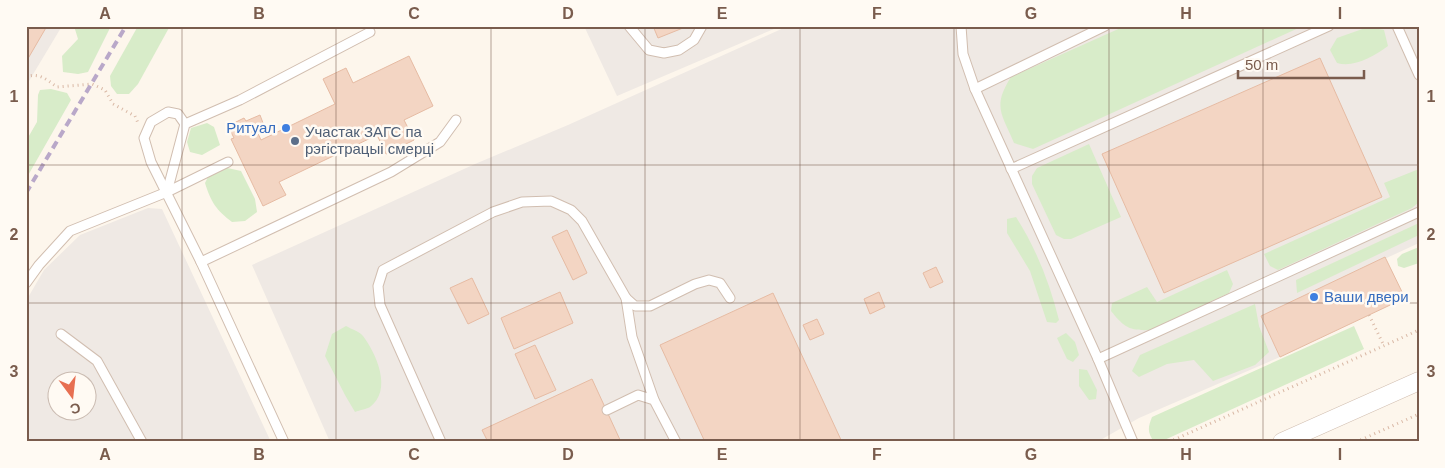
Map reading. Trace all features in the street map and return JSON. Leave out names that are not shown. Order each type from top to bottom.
[{"type":"street","points":[[1282,442],[1419,381]]},
{"type":"lane","points":[[629,26],[649,50],[664,53],[679,50],[694,40],[702,26]]},
{"type":"lane","points":[[961,26],[963,54],[975,89],[1098,360],[1133,442]]},
{"type":"lane","points":[[975,89],[1105,26]]},
{"type":"lane","points":[[1011,169],[1329,26]]},
{"type":"lane","points":[[1398,26],[1419,75]]},
{"type":"lane","points":[[185,124],[240,100],[370,32]]},
{"type":"lane","points":[[167,192],[185,124],[178,114],[168,112],[151,122],[144,138],[151,162],[201,262],[284,442]]},
{"type":"lane","points":[[201,262],[391,172],[440,142],[456,120]]},
{"type":"lane","points":[[26,283],[39,265],[70,231],[167,192],[228,162]]},
{"type":"lane","points":[[441,442],[380,305],[378,286],[383,270],[493,212],[522,202],[551,201],[571,210],[582,221],[626,298],[635,306],[650,306],[695,284],[709,280],[720,283],[730,298]]},
{"type":"lane","points":[[1098,360],[1419,212]]},
{"type":"lane","points":[[626,298],[632,336],[654,400],[676,442]]},
{"type":"lane","points":[[60,334],[97,361],[142,442]]},
{"type":"lane","points":[[607,410],[638,395],[654,400]]},
{"type":"path","points":[[26,77],[31,75],[41,76],[57,87],[92,84],[105,90],[113,104],[135,116],[144,138]]},
{"type":"path","points":[[1369,315],[1384,346]]},
{"type":"path","points":[[1169,442],[1419,330]]},
{"type":"path","points":[[1356,442],[1419,414]]},
{"type":"shaded area","points":[[26,26],[62,26],[26,86]]},
{"type":"shaded area","points":[[584,26],[781,26],[617,96]]},
{"type":"shaded area","points":[[788,26],[1419,26],[1419,243],[1261,316],[1280,357],[1139,418],[1097,442],[330,442],[252,265]]},
{"type":"shaded area","points":[[148,208],[162,209],[271,442],[26,442],[26,301],[44,270],[80,235]]},
{"type":"green space","points":[[74,26],[111,26],[88,72],[78,74],[63,72],[62,56],[78,39]]},
{"type":"green space","points":[[138,26],[170,26],[138,84],[129,94],[117,94],[111,86],[110,76]]},
{"type":"green space","points":[[1125,26],[1303,26],[1033,149],[1014,143],[1003,117],[1000,103],[1005,87],[1011,77]]},
{"type":"green space","points":[[1368,27],[1384,30],[1388,46],[1370,57],[1357,62],[1350,64],[1337,63],[1330,50],[1337,38]]},
{"type":"green space","points":[[51,89],[67,93],[71,100],[26,179],[26,141],[37,122],[38,95],[40,90]]},
{"type":"green space","points":[[207,123],[214,127],[220,145],[202,155],[190,152],[187,142],[191,128]]},
{"type":"green space","points":[[1089,144],[1121,217],[1071,239],[1064,239],[1056,235],[1032,184],[1032,176],[1037,168]]},
{"type":"green space","points":[[223,167],[241,171],[255,199],[257,212],[245,221],[232,222],[222,214],[215,205],[205,183],[210,173]]},
{"type":"green space","points":[[1419,169],[1419,202],[1412,208],[1278,270],[1270,266],[1264,254],[1390,197],[1384,183]]},
{"type":"green space","points":[[1016,217],[1030,241],[1047,280],[1059,320],[1056,323],[1047,322],[1030,271],[1007,233],[1007,219]]},
{"type":"green space","points":[[1419,223],[1419,235],[1297,293],[1296,280]]},
{"type":"green space","points":[[1419,247],[1419,263],[1404,268],[1398,266],[1397,259],[1402,254]]},
{"type":"green space","points":[[1227,270],[1233,284],[1229,293],[1150,330],[1132,329],[1120,321],[1111,311],[1112,303],[1147,287],[1157,302]]},
{"type":"green space","points":[[1255,304],[1259,326],[1269,352],[1255,365],[1213,381],[1194,360],[1167,364],[1139,377],[1132,371],[1140,355]]},
{"type":"green space","points":[[346,326],[361,334],[368,343],[380,372],[381,382],[377,400],[370,407],[355,412],[325,356],[332,334]]},
{"type":"green space","points":[[1354,326],[1364,349],[1160,442],[1154,442],[1150,435],[1149,430],[1152,417]]},
{"type":"green space","points":[[1066,333],[1075,342],[1079,355],[1073,362],[1067,359],[1057,338]]},
{"type":"green space","points":[[1079,369],[1087,370],[1097,390],[1096,399],[1089,400],[1079,386]]},
{"type":"building","points":[[47,26],[26,62],[26,27]]},
{"type":"building","points":[[653,26],[688,26],[658,38]]},
{"type":"building","points":[[409,56],[433,106],[404,120],[414,140],[386,154],[377,135],[279,182],[286,195],[263,206],[231,139],[234,138],[228,126],[244,118],[246,121],[260,115],[263,123],[255,127],[261,140],[335,104],[323,79],[346,68],[353,83]]},
{"type":"building","points":[[1320,58],[1382,197],[1164,293],[1102,154]]},
{"type":"building","points":[[567,230],[587,273],[573,280],[552,237]]},
{"type":"building","points":[[1385,257],[1405,298],[1280,357],[1261,316]]},
{"type":"building","points":[[936,267],[943,282],[930,288],[923,273]]},
{"type":"building","points":[[472,278],[489,314],[468,324],[450,288]]},
{"type":"building","points":[[560,292],[573,323],[514,349],[501,318]]},
{"type":"building","points":[[879,292],[885,307],[870,314],[864,299]]},
{"type":"building","points":[[773,293],[842,442],[705,442],[660,345]]},
{"type":"building","points":[[817,319],[824,334],[810,340],[803,325]]},
{"type":"building","points":[[535,345],[556,390],[535,399],[515,354]]},
{"type":"building","points":[[592,379],[621,442],[488,442],[482,430]]},
{"type":"railway","points":[[26,193],[126,26]]},
{"type":"place","name":"Ритуал","points":[[286,128]]},
{"type":"place","name":"Участак ЗАГС па рэгістрацыі смерці","points":[[295,141]]},
{"type":"place","name":"Ваши двери","points":[[1314,297]]}]
